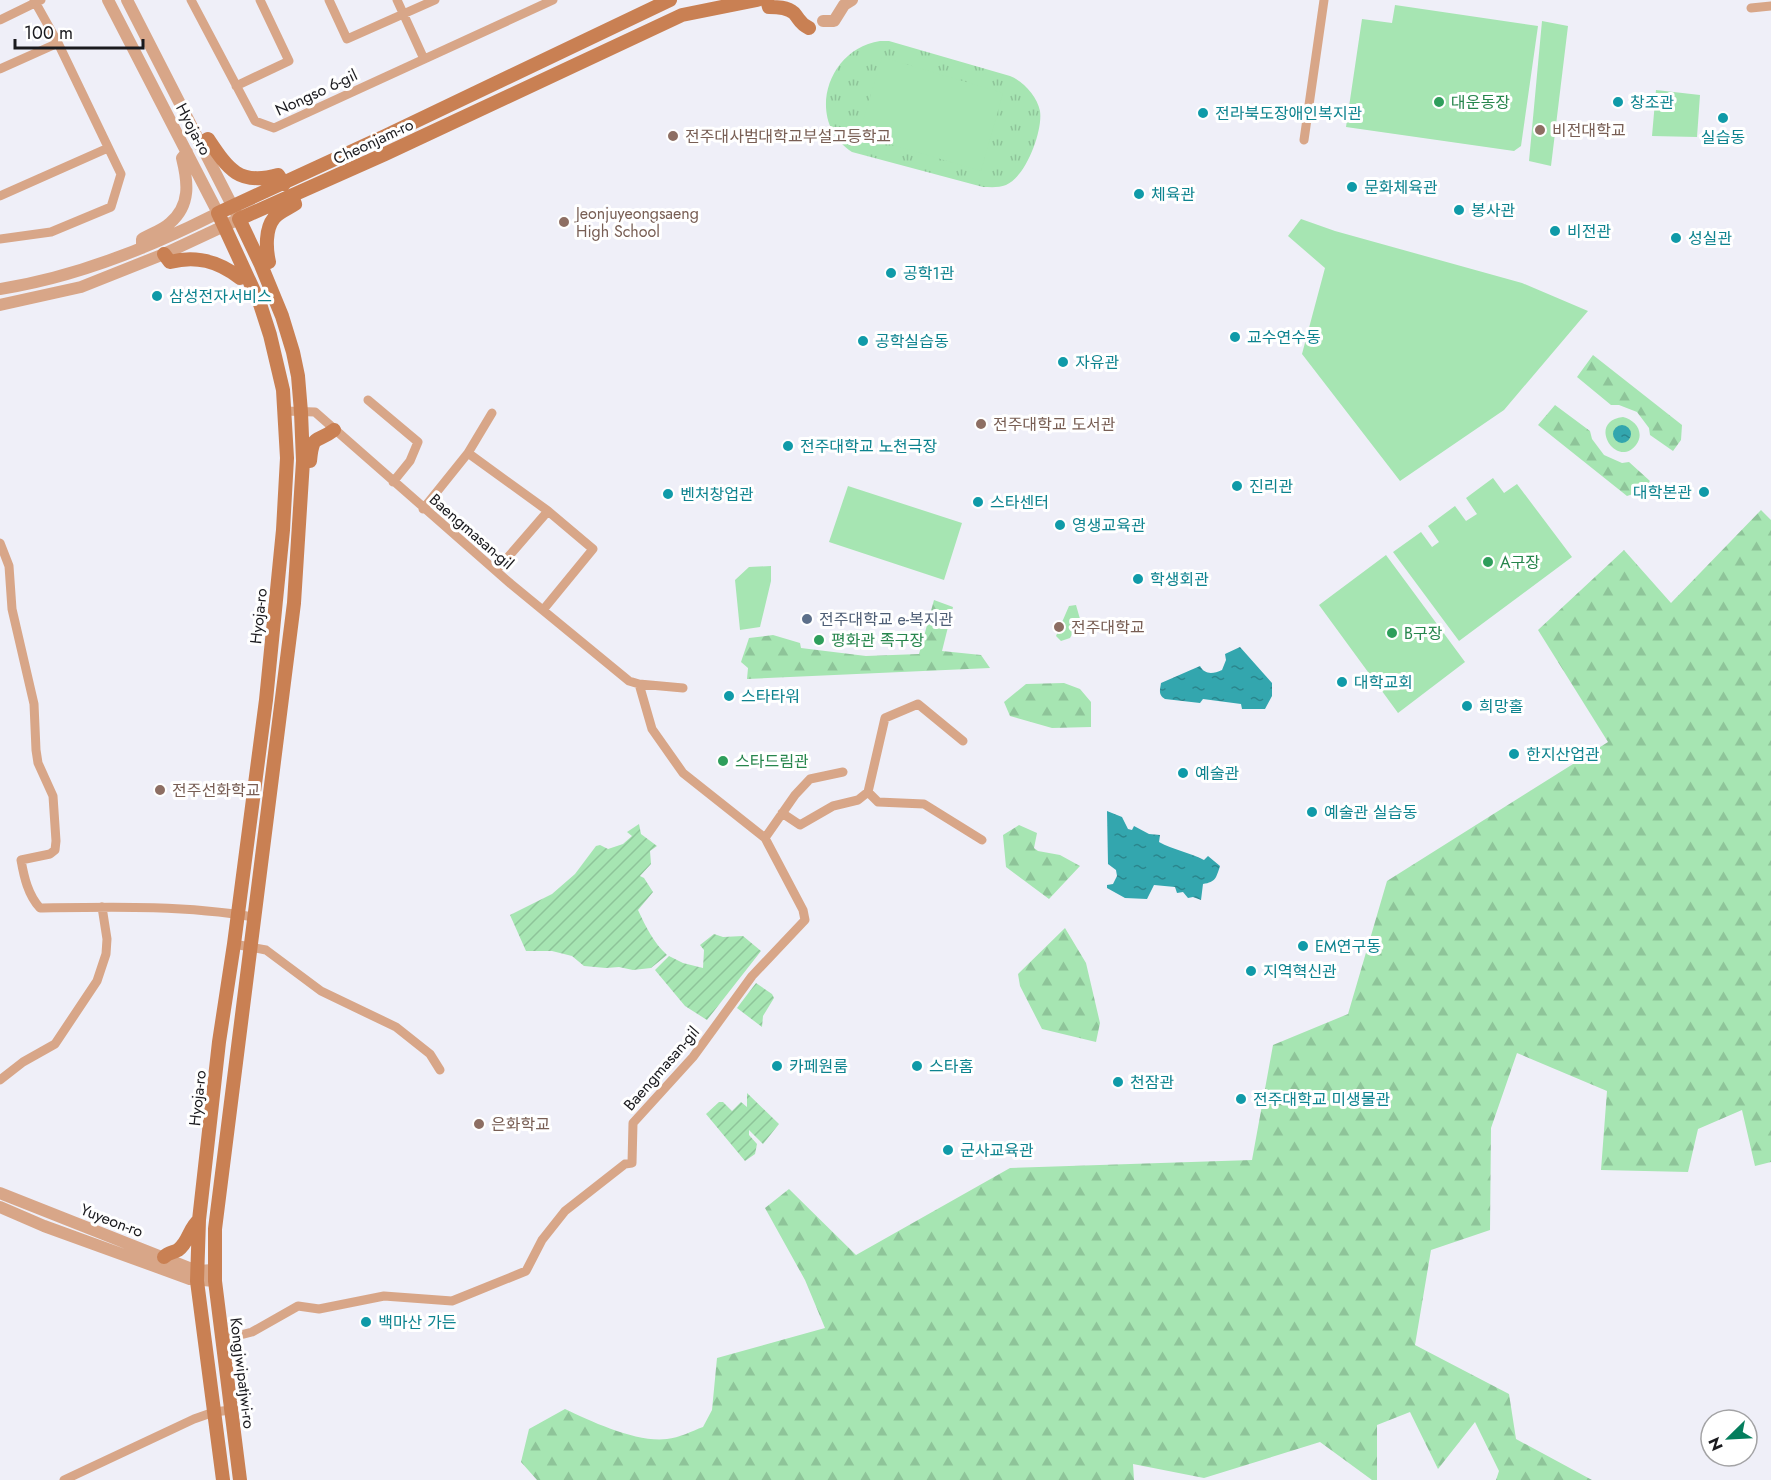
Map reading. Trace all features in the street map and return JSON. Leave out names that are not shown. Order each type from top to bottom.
[{"type":"main road","name":"Cheonjam-ro","points":[[218,213],[284,184],[670,0]]},
{"type":"main road","name":"Cheonjam-ro","points":[[239,219],[682,15],[757,0]]},
{"type":"main road","points":[[767,0],[768,7],[781,7],[794,13],[801,25],[809,28]]},
{"type":"main road","points":[[200,144],[208,139],[226,166],[242,177],[278,176],[284,184]]},
{"type":"main road","points":[[261,265],[269,262],[268,231],[274,218],[295,204],[292,196]]},
{"type":"main road","name":"Hyoja-ro","points":[[206,1277],[199,1220],[219,1042],[266,700],[282,541],[287,458],[284,390],[270,334],[218,213]]},
{"type":"main road","name":"Hyoja-ro","points":[[206,1277],[217,1212],[253,917],[272,790],[294,603],[303,460],[302,412],[293,352],[282,316],[239,219]]},
{"type":"main road","points":[[164,254],[170,262],[191,258],[203,259],[229,269],[240,278],[246,275]]},
{"type":"main road","points":[[303,460],[310,461],[312,446],[318,437],[329,435],[334,430]]},
{"type":"main road","points":[[164,1257],[168,1253],[177,1251],[188,1238],[192,1226],[199,1220]]},
{"type":"main road","points":[[206,1277],[214,1347],[224,1358]]},
{"type":"main road","name":"Kongjwipatjwi-ro","points":[[206,1277],[221,1340],[240,1480]]},
{"type":"main road","name":"Kongjwipatjwi-ro","points":[[206,1277],[202,1330],[223,1480]]},
{"type":"street","name":"Hyoja-ro","points":[[108,0],[218,213]]},
{"type":"street","name":"Hyoja-ro","points":[[127,0],[239,219]]},
{"type":"street","name":"Nongso 6-gil","points":[[191,0],[255,121],[274,128],[553,0]]},
{"type":"street","points":[[236,86],[289,61],[260,0]]},
{"type":"street","points":[[329,0],[347,39],[435,0]]},
{"type":"street","points":[[397,0],[424,59]]},
{"type":"street","points":[[823,21],[834,21],[844,5],[852,0]]},
{"type":"street","points":[[1304,140],[1323,0]]},
{"type":"street","points":[[0,20],[37,1],[121,174],[111,207],[51,232],[0,239]]},
{"type":"street","points":[[1751,8],[1771,6]]},
{"type":"street","points":[[0,69],[58,43]]},
{"type":"street","points":[[0,196],[108,148]]},
{"type":"street","points":[[142,248],[142,239],[170,224],[185,202],[187,176],[182,158],[187,152]]},
{"type":"street","name":"Cheonjam-ro","points":[[0,289],[32,284],[90,268],[142,248],[218,213]]},
{"type":"street","name":"Cheonjam-ro","points":[[0,305],[81,287],[164,254],[239,219]]},
{"type":"street","points":[[368,400],[418,442],[410,461],[393,482]]},
{"type":"street","name":"Baengmasan-gil","points":[[285,411],[315,412],[423,509],[629,681],[683,688]]},
{"type":"street","points":[[423,509],[468,453],[492,413]]},
{"type":"street","points":[[468,453],[548,511],[593,549],[543,610]]},
{"type":"street","points":[[496,571],[548,511]]},
{"type":"street","points":[[0,543],[9,566],[12,609],[34,704],[38,763],[52,795],[54,814],[55,850],[50,854],[21,860],[24,877],[33,900],[40,908],[102,907],[238,914],[253,917]]},
{"type":"street","name":"Baengmasan-gil","points":[[221,1340],[252,1332],[298,1306],[319,1309],[384,1296],[452,1301],[525,1271],[542,1240],[565,1211],[625,1164],[632,1163],[633,1124],[693,1057],[753,976],[805,920],[803,910],[765,838],[683,773],[652,729],[639,684]]},
{"type":"street","points":[[782,813],[800,825],[833,806],[858,800],[868,792],[885,718],[918,704],[963,741]]},
{"type":"street","points":[[765,838],[795,795],[810,779],[843,772]]},
{"type":"street","points":[[868,792],[878,802],[924,804],[982,840]]},
{"type":"street","points":[[0,1080],[23,1062],[55,1044],[97,981],[106,954],[107,939],[102,907]]},
{"type":"street","points":[[234,944],[250,945],[266,950],[321,991],[396,1027],[430,1054],[440,1070]]},
{"type":"street","name":"Yuyeon-ro","points":[[0,1193],[57,1224],[206,1277]]},
{"type":"street","name":"Yuyeon-ro","points":[[0,1207],[164,1257],[206,1277]]},
{"type":"street","points":[[64,1480],[194,1419],[214,1412],[231,1410]]},
{"type":"green space","name":"대운동장","points":[[1395,5],[1538,26],[1521,146],[1514,151],[1346,127],[1362,19],[1392,23]]},
{"type":"green space","points":[[1542,21],[1568,26],[1551,166],[1529,161]]},
{"type":"green space","points":[[880,41],[889,41],[1010,76],[1020,81],[1036,100],[1040,120],[1032,152],[1020,173],[1006,185],[983,187],[852,152],[837,139],[829,123],[826,106],[828,88],[835,72],[846,57],[861,47]]},
{"type":"green space","points":[[882,57],[1003,93],[981,171],[859,135]]},
{"type":"green space","points":[[1656,90],[1700,95],[1697,137],[1652,136]]},
{"type":"green space","points":[[1301,219],[1335,231],[1522,283],[1588,311],[1504,410],[1400,481],[1302,354],[1325,268],[1288,236]]},
{"type":"green space","points":[[1593,355],[1682,425],[1681,440],[1673,451],[1650,435],[1649,428],[1637,412],[1619,405],[1611,405],[1577,377]]},
{"type":"green space","points":[[1555,405],[1590,431],[1592,439],[1604,455],[1622,463],[1629,462],[1650,481],[1642,491],[1627,496],[1538,425]]},
{"type":"green space","points":[[1623,417],[1635,424],[1640,436],[1636,445],[1628,451],[1620,452],[1608,442],[1606,434],[1607,427],[1612,420]]},
{"type":"green space","name":"A구장","points":[[1493,478],[1504,493],[1517,484],[1572,557],[1459,641],[1393,552],[1421,532],[1432,547],[1439,542],[1428,526],[1455,506],[1466,521],[1477,514],[1466,498]]},
{"type":"green space","points":[[848,486],[962,523],[944,580],[829,542]]},
{"type":"green space","points":[[1761,510],[1771,520],[1771,1162],[1755,1166],[1742,1110],[1698,1129],[1688,1172],[1601,1170],[1607,1091],[1517,1053],[1491,1128],[1490,1230],[1431,1250],[1415,1345],[1509,1394],[1516,1439],[1592,1480],[1496,1480],[1499,1471],[1475,1422],[1438,1469],[1410,1412],[1377,1425],[1377,1480],[1372,1480],[1320,1442],[1204,1478],[1133,1464],[1134,1480],[537,1480],[521,1462],[529,1429],[565,1409],[588,1420],[643,1438],[672,1438],[703,1427],[712,1410],[717,1358],[825,1328],[805,1280],[765,1208],[789,1189],[856,1255],[1010,1168],[1252,1160],[1273,1045],[1348,1014],[1387,881],[1608,742],[1538,630],[1624,550],[1671,603]]},
{"type":"green space","name":"B구장","points":[[1386,555],[1465,662],[1398,713],[1319,605]]},
{"type":"green space","points":[[771,566],[771,581],[760,627],[740,630],[735,580],[749,567]]},
{"type":"green space","points":[[934,600],[953,607],[942,651],[981,655],[990,668],[747,679],[748,668],[741,662],[749,638],[773,635],[800,643],[801,648],[866,656],[919,654]]},
{"type":"green space","points":[[1076,605],[1080,619],[1070,638],[1061,641],[1056,636],[1069,606]]},
{"type":"green space","points":[[1064,683],[1080,689],[1091,702],[1091,727],[1052,728],[1010,716],[1004,702],[1026,684]]},
{"type":"green space","points":[[639,824],[641,834],[657,846],[650,851],[651,864],[640,876],[644,878],[653,892],[638,910],[654,940],[667,955],[651,968],[633,970],[619,967],[584,966],[572,956],[552,951],[526,951],[510,915],[552,894],[575,874],[596,846],[600,845],[608,849],[623,844],[632,836],[627,832]]},
{"type":"green space","points":[[1019,825],[1037,833],[1034,848],[1038,851],[1060,855],[1080,866],[1049,899],[1006,867],[1003,835]]},
{"type":"green space","points":[[1065,928],[1086,963],[1100,1023],[1096,1042],[1042,1029],[1020,986],[1018,974]]},
{"type":"green space","points":[[714,934],[723,937],[743,936],[761,951],[707,1020],[685,1006],[655,970],[669,956],[683,963],[703,968],[704,950],[700,945]]},
{"type":"green space","points":[[756,983],[774,998],[763,1016],[762,1027],[737,1008]]},
{"type":"green space","points":[[747,1093],[779,1124],[763,1144],[749,1130],[749,1135],[757,1144],[755,1154],[745,1161],[706,1114],[719,1102],[723,1102],[732,1111],[741,1102],[747,1107]]},
{"type":"water","points":[[1622,425],[1630,430],[1631,434],[1626,442],[1622,443],[1614,438],[1613,434],[1618,426]]},
{"type":"water","points":[[1240,647],[1272,683],[1272,696],[1265,709],[1242,709],[1241,704],[1203,699],[1200,703],[1165,699],[1161,696],[1161,683],[1200,666],[1204,671],[1210,673],[1222,670],[1226,660],[1225,654]]},
{"type":"water","points":[[1107,811],[1122,817],[1128,829],[1132,830],[1134,826],[1149,834],[1160,835],[1159,842],[1204,860],[1208,856],[1220,866],[1215,879],[1203,884],[1201,900],[1188,898],[1183,892],[1177,893],[1175,887],[1154,885],[1147,899],[1125,898],[1107,888],[1107,885],[1113,884],[1117,876],[1116,870],[1108,864]]},
{"type":"place","name":"대운동장","points":[[1439,102]]},
{"type":"place","name":"창조관","points":[[1618,102]]},
{"type":"place","name":"전라북도장애인복지관","points":[[1203,113]]},
{"type":"place","name":"실습동","points":[[1723,118]]},
{"type":"place","name":"비전대학교","points":[[1540,130]]},
{"type":"place","name":"전주대사범대학교부설고등학교","points":[[673,136]]},
{"type":"place","name":"문화체육관","points":[[1352,187]]},
{"type":"place","name":"체육관","points":[[1139,194]]},
{"type":"place","name":"봉사관","points":[[1459,210]]},
{"type":"place","name":"Jeonjuyeongsaeng High School","points":[[564,222]]},
{"type":"place","name":"비전관","points":[[1555,231]]},
{"type":"place","name":"성실관","points":[[1676,238]]},
{"type":"place","name":"공학1관","points":[[891,273]]},
{"type":"place","name":"삼성전자서비스","points":[[157,296]]},
{"type":"place","name":"교수연수동","points":[[1235,337]]},
{"type":"place","name":"공학실습동","points":[[863,341]]},
{"type":"place","name":"자유관","points":[[1063,362]]},
{"type":"place","name":"전주대학교 도서관","points":[[981,424]]},
{"type":"place","name":"전주대학교 노천극장","points":[[788,446]]},
{"type":"place","name":"진리관","points":[[1237,486]]},
{"type":"place","name":"대학본관","points":[[1704,492]]},
{"type":"place","name":"벤처창업관","points":[[668,494]]},
{"type":"place","name":"스타센터","points":[[978,502]]},
{"type":"place","name":"영생교육관","points":[[1060,525]]},
{"type":"place","name":"A구장","points":[[1488,562]]},
{"type":"place","name":"학생회관","points":[[1138,579]]},
{"type":"place","name":"전주대학교 e-복지관","points":[[807,619]]},
{"type":"place","name":"전주대학교","points":[[1059,627]]},
{"type":"place","name":"B구장","points":[[1392,633]]},
{"type":"place","name":"평화관 족구장","points":[[819,640]]},
{"type":"place","name":"대학교회","points":[[1342,682]]},
{"type":"place","name":"스타타워","points":[[729,696]]},
{"type":"place","name":"희망홀","points":[[1467,706]]},
{"type":"place","name":"한지산업관","points":[[1514,754]]},
{"type":"place","name":"스타드림관","points":[[723,761]]},
{"type":"place","name":"예술관","points":[[1183,773]]},
{"type":"place","name":"전주선화학교","points":[[160,790]]},
{"type":"place","name":"예술관 실습동","points":[[1312,812]]},
{"type":"place","name":"EM연구동","points":[[1303,946]]},
{"type":"place","name":"지역혁신관","points":[[1251,971]]},
{"type":"place","name":"카페원룸","points":[[777,1066]]},
{"type":"place","name":"스타홈","points":[[917,1066]]},
{"type":"place","name":"천잠관","points":[[1118,1082]]},
{"type":"place","name":"전주대학교 미생물관","points":[[1241,1099]]},
{"type":"place","name":"은화학교","points":[[479,1124]]},
{"type":"place","name":"군사교육관","points":[[948,1150]]},
{"type":"place","name":"백마산 가든","points":[[366,1322]]}]
